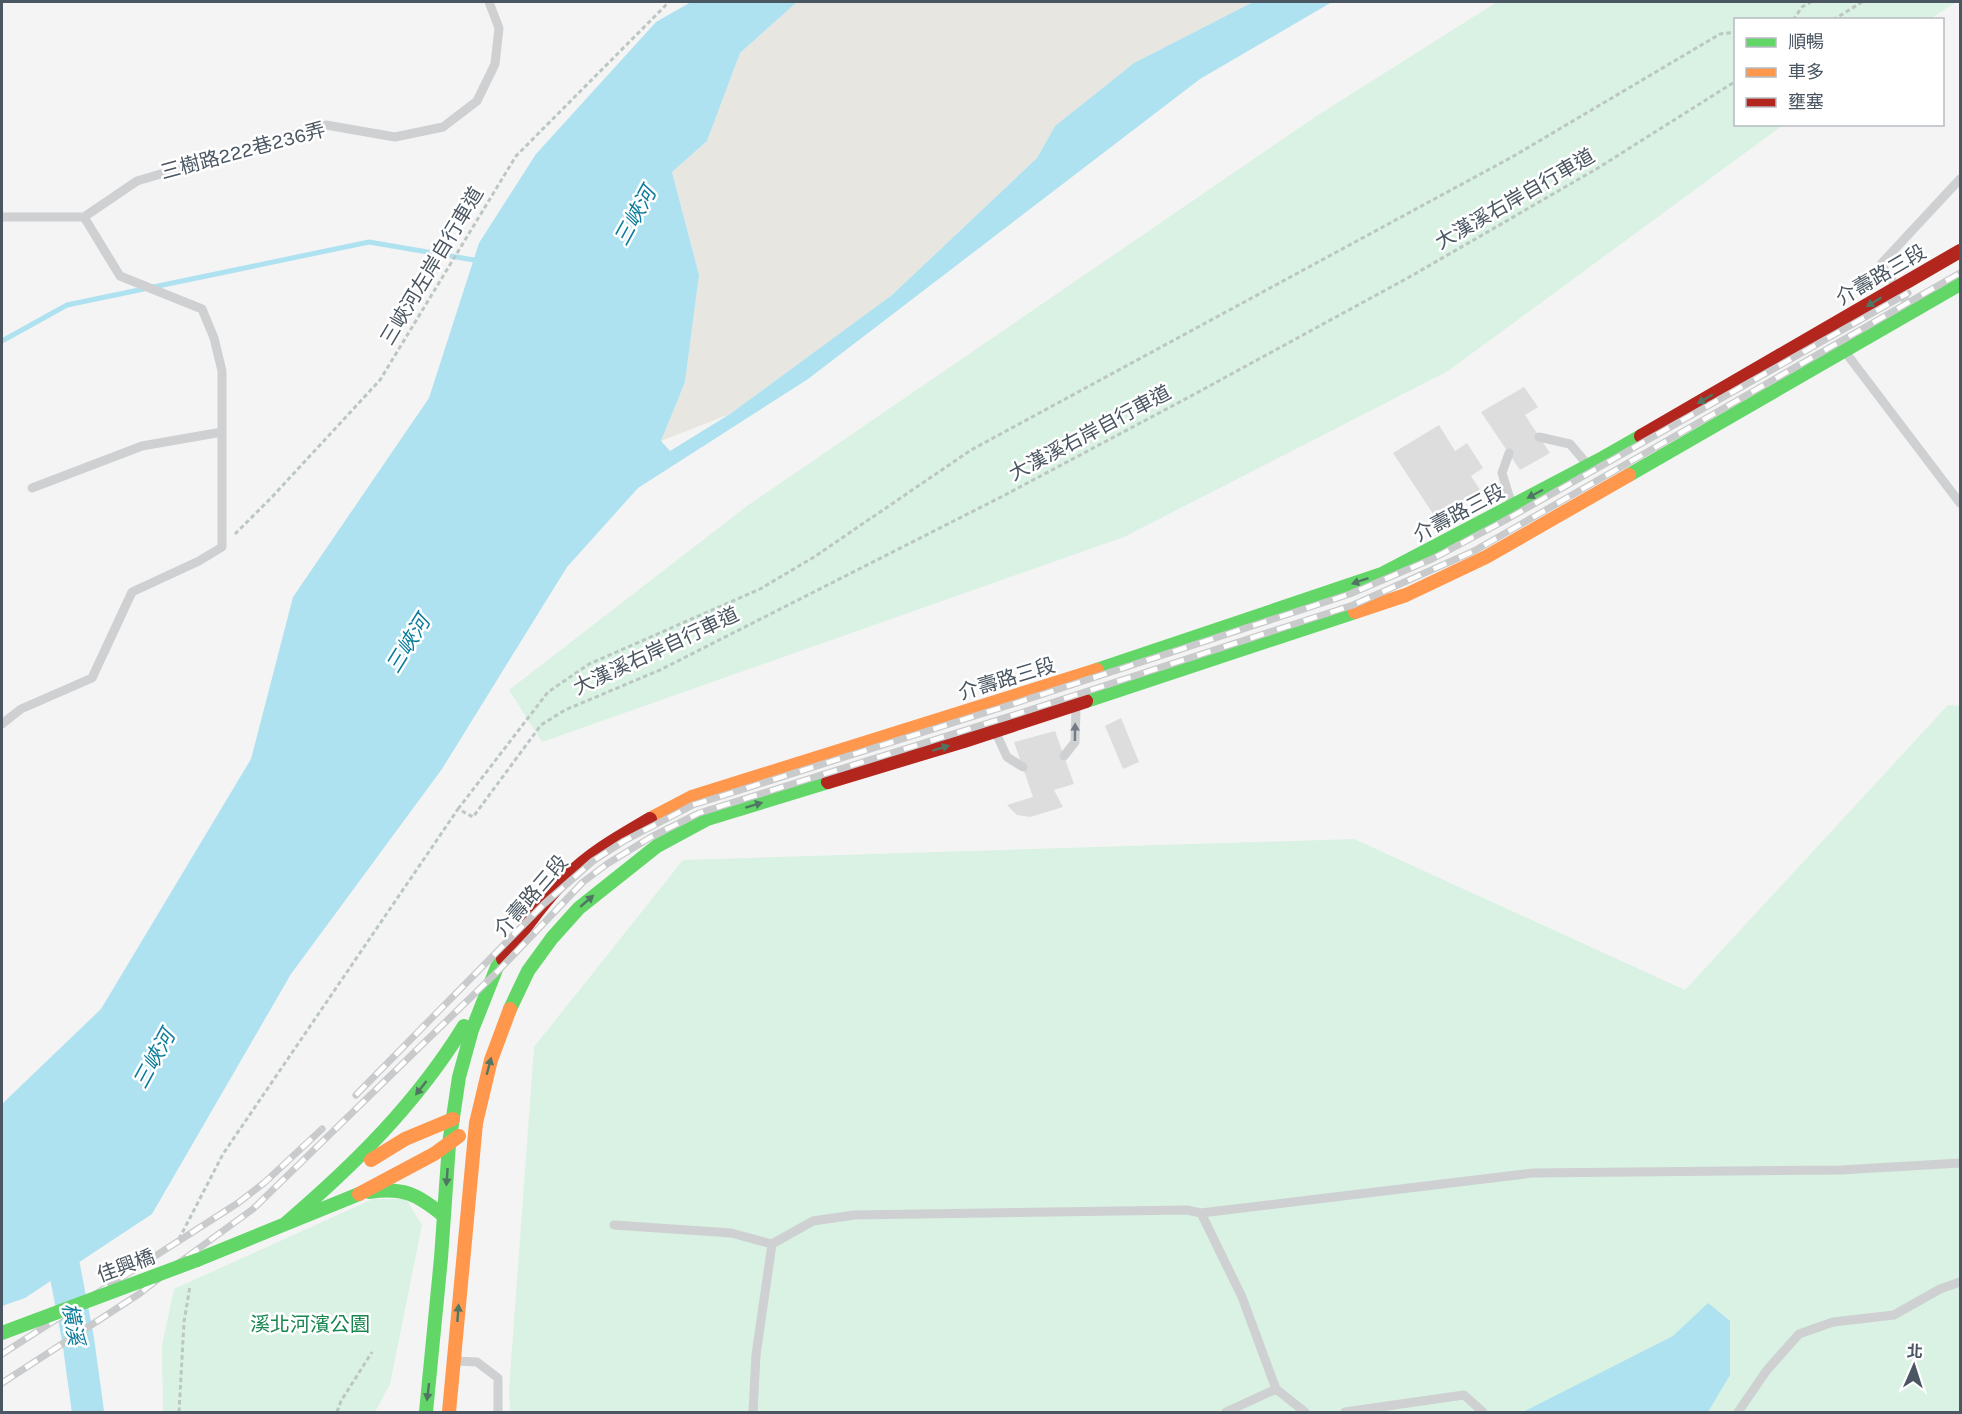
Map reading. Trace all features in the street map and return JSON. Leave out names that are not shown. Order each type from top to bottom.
[{"type":"main road","name":"介壽路三段","points":[[426,1413],[443,1366],[465,1230],[476,1123],[491,1059],[507,1015],[528,971],[552,938],[579,908],[657,846],[707,819],[1076,704],[1400,582],[1512,507],[1588,466],[1960,251]]},
{"type":"main road","name":"介壽路三段","points":[[448,1413],[443,1366],[444,1216],[449,1144],[459,1077],[472,1030],[497,967],[532,918],[567,878],[611,841],[692,797],[1070,679],[1486,557],[1960,284]]},
{"type":"main road","points":[[285,1224],[334,1183],[376,1142],[430,1077],[452,1047],[497,967]]},
{"type":"main road","points":[[334,1183],[405,1139],[453,1119],[476,1123]]},
{"type":"main road","points":[[359,1194],[434,1154],[476,1123]]},
{"type":"main road","points":[[359,1194],[390,1189],[416,1194],[444,1216]]},
{"type":"main road","name":"佳興橋","points":[[2,1333],[197,1260],[359,1194]]},
{"type":"lane","name":"三樹路222巷236弄","points":[[84,217],[137,181],[326,125],[395,137],[443,127],[477,101],[495,64],[499,28],[489,2]]},
{"type":"lane","points":[[1913,311],[1881,264],[1960,179]]},
{"type":"lane","points":[[2,217],[84,217],[120,276],[202,309],[214,338],[222,370],[222,547],[199,561],[132,592],[93,678],[21,709],[2,724]]},
{"type":"lane","points":[[1844,351],[1960,503]]},
{"type":"lane","points":[[32,488],[142,446],[222,432]]},
{"type":"lane","points":[[1539,437],[1570,444],[1588,466]]},
{"type":"lane","points":[[1509,453],[1502,473],[1512,507]]},
{"type":"lane","points":[[1064,756],[1075,742],[1076,704]]},
{"type":"lane","points":[[995,731],[1007,757],[1023,767]]},
{"type":"lane","points":[[614,1225],[731,1233],[772,1244],[813,1221],[854,1215],[1187,1210],[1201,1213],[1533,1173],[1840,1170],[1960,1163]]},
{"type":"lane","points":[[1201,1213],[1242,1297],[1276,1389],[1305,1413]]},
{"type":"lane","points":[[753,1413],[756,1355],[772,1244]]},
{"type":"lane","points":[[1738,1413],[1767,1370],[1799,1334],[1833,1322],[1894,1315],[1940,1289],[1960,1282]]},
{"type":"lane","points":[[443,1366],[477,1362],[498,1378],[498,1413]]},
{"type":"lane","points":[[1226,1413],[1276,1389]]},
{"type":"lane","points":[[1345,1413],[1464,1395],[1483,1413]]},
{"type":"path","name":"三峽河左岸自行車道","points":[[222,547],[272,497],[380,380],[516,156],[669,2]]},
{"type":"path","points":[[1794,18],[1802,7],[1812,2]]},
{"type":"path","points":[[1836,18],[1862,2]]},
{"type":"path","points":[[179,1239],[223,1154],[458,809],[548,692],[589,664],[760,589],[814,557],[971,450],[1512,157],[1720,34],[1734,32]]},
{"type":"path","name":"大漢溪右岸自行車道","points":[[458,809],[473,817],[541,725],[565,710],[660,670],[1003,496],[1191,396],[1413,275],[1598,168],[1734,82]]},
{"type":"path","points":[[179,1413],[184,1322],[190,1284]]},
{"type":"path","points":[[337,1413],[341,1401],[372,1352]]},
{"type":"green space","points":[[1497,2],[1956,2],[1932,18],[1734,18],[1734,126],[1782,126],[1448,371],[1124,537],[542,742],[509,690],[747,506],[1318,115]]},
{"type":"green space","points":[[1948,705],[1960,706],[1960,1412],[510,1412],[509,1390],[534,1047],[683,860],[1354,839],[1685,990]]},
{"type":"green space","name":"溪北河濱公園","points":[[373,1199],[406,1199],[422,1225],[390,1384],[375,1412],[163,1412],[162,1345],[174,1289]]},
{"type":"sand","points":[[797,2],[1253,2],[1134,63],[1055,126],[1037,158],[892,295],[730,414],[661,441],[685,382],[699,275],[672,172],[707,141],[740,53]]},
{"type":"water","name":"三峽河","points":[[691,2],[797,2],[740,53],[707,141],[672,172],[699,275],[685,382],[661,441],[670,451],[730,414],[892,295],[1037,158],[1055,126],[1134,63],[1253,2],[1332,2],[1200,79],[808,379],[638,488],[567,567],[442,769],[291,974],[152,1214],[25,1298],[2,1306],[2,1104],[101,1009],[251,759],[293,597],[429,398],[479,243],[536,154],[656,22]]},
{"type":"water","points":[[1708,1303],[1730,1321],[1730,1375],[1708,1412],[1525,1412],[1673,1336]]},
{"type":"building","points":[[1524,387],[1538,407],[1525,415],[1550,453],[1520,470],[1481,412]]},
{"type":"building","points":[[1439,425],[1455,451],[1467,443],[1483,468],[1471,476],[1482,493],[1437,520],[1393,453]]},
{"type":"building","points":[[1121,718],[1139,762],[1123,769],[1105,726]]},
{"type":"building","points":[[1055,731],[1074,784],[1054,790],[1063,807],[1030,817],[1017,815],[1007,805],[1033,797],[1014,742]]},
{"type":"waterway","points":[[2,341],[67,305],[369,242],[480,261]]},
{"type":"waterway","name":"橫溪","points":[[58,1235],[78,1339],[88,1412]]},
{"type":"railway","points":[[2,1383],[139,1294],[253,1209],[499,970],[583,882],[651,837],[699,813],[1020,713],[1353,605],[1474,551],[1960,273]]},
{"type":"railway","points":[[356,1095],[544,904],[593,861],[624,841],[693,805],[1350,594],[1432,559],[1502,522],[1908,293]]},
{"type":"railway","points":[[2,1354],[238,1203],[264,1183],[322,1129]]},
{"type":"traffic: fast","points":[[1629,475],[1960,284]]},
{"type":"traffic: fast","points":[[1097,670],[1382,574],[1641,436]]},
{"type":"traffic: fast","points":[[1086,701],[1355,612]]},
{"type":"traffic: fast","points":[[510,1009],[528,971],[552,938],[579,908],[657,846],[707,819],[828,782]]},
{"type":"traffic: fast","points":[[426,1412],[449,1144],[459,1077],[472,1030],[497,967],[503,959]]},
{"type":"traffic: fast","points":[[285,1224],[382,1132],[425,1082],[464,1026]]},
{"type":"traffic: fast","points":[[369,1192],[392,1191],[410,1194],[426,1202],[444,1216]]},
{"type":"traffic: fast","points":[[197,1260],[359,1194]]},
{"type":"traffic: fast","points":[[2,1333],[197,1260]]},
{"type":"traffic: slow","points":[[1355,612],[1406,595],[1486,557],[1629,475]]},
{"type":"traffic: slow","points":[[650,819],[692,797],[1097,670]]},
{"type":"traffic: slow","points":[[449,1412],[476,1123],[491,1060],[510,1009]]},
{"type":"traffic: slow","points":[[371,1160],[405,1139],[453,1119]]},
{"type":"traffic: slow","points":[[359,1194],[434,1154],[459,1136]]},
{"type":"traffic: jam","points":[[1641,436],[1960,251]]},
{"type":"traffic: jam","points":[[828,782],[1086,701]]},
{"type":"traffic: jam","points":[[503,959],[541,907],[575,869],[606,846],[650,819]]}]
